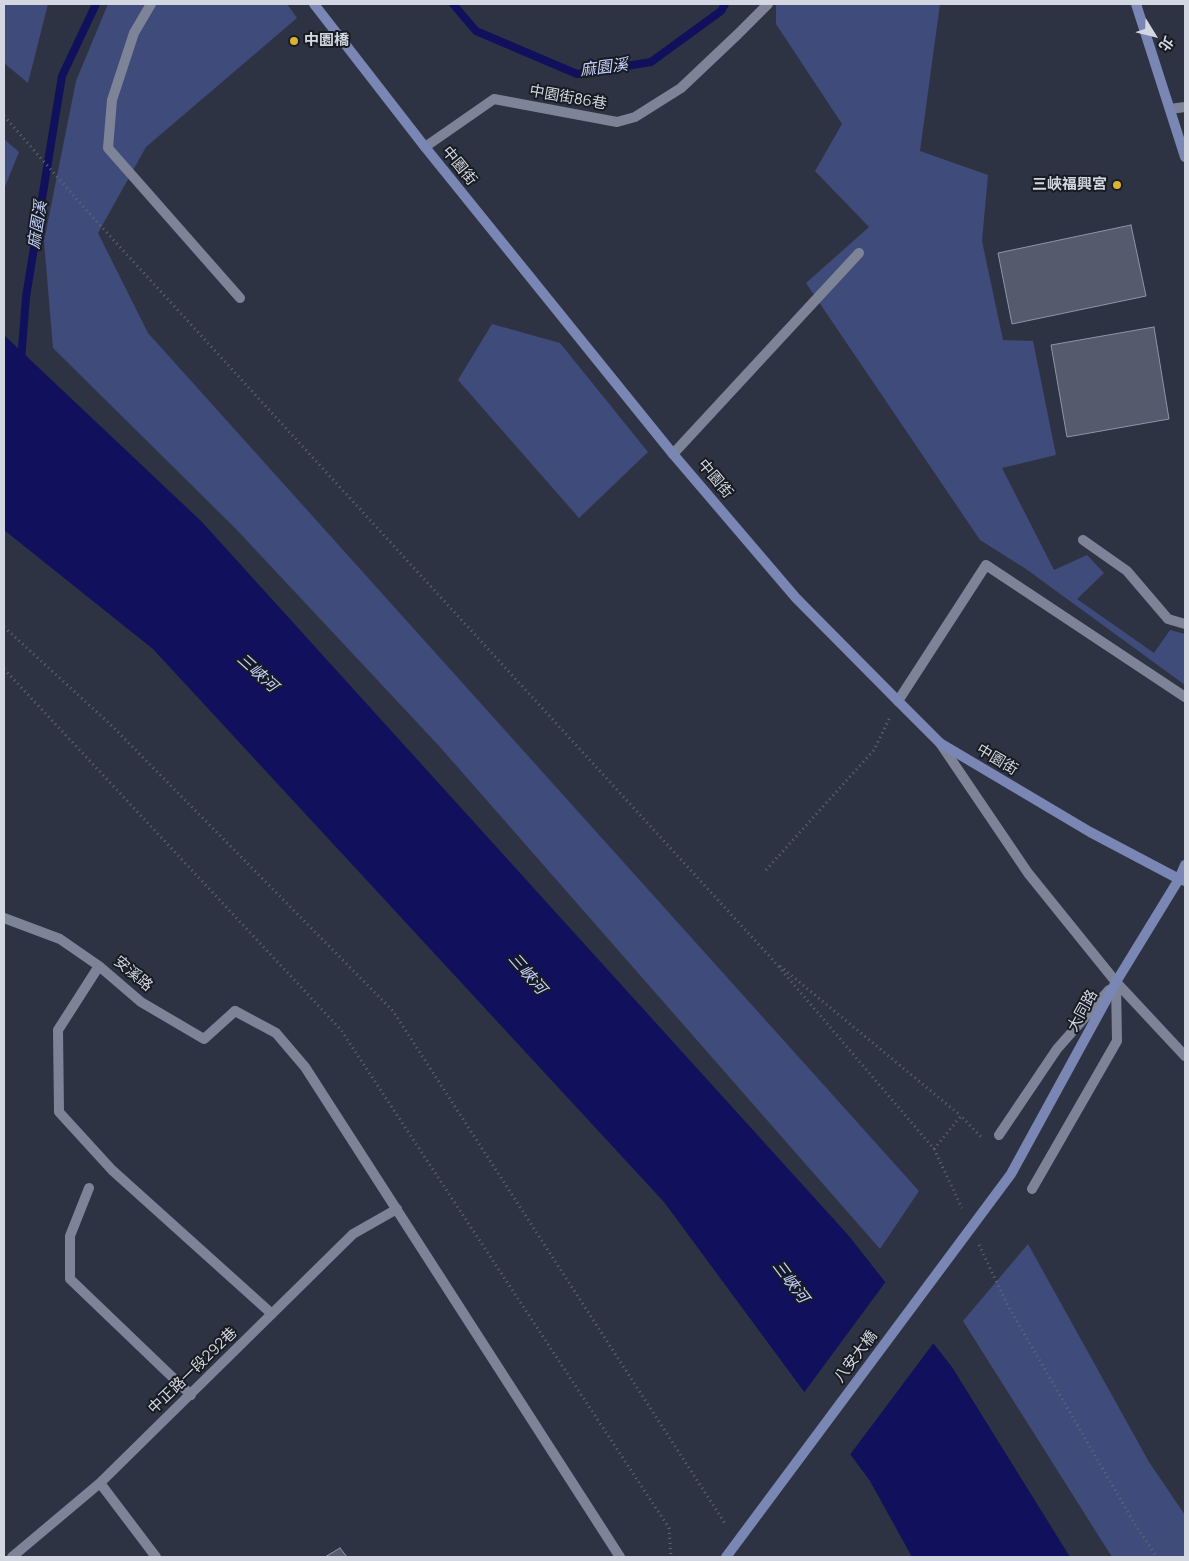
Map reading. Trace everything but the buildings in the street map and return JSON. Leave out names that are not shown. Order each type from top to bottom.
[{"type":"street","points":[[151,4],[134,33],[112,100],[108,148],[240,298]]},
{"type":"street","name":"中園街","points":[[314,4],[425,147],[674,454],[796,598],[898,701],[940,743],[1090,832],[1182,880]]},
{"type":"street","name":"中園街86巷","points":[[425,147],[494,99],[617,122],[635,117],[681,88],[768,4]]},
{"type":"street","points":[[1136,4],[1185,157]]},
{"type":"street","points":[[1170,109],[1185,106]]},
{"type":"street","points":[[674,454],[859,253]]},
{"type":"street","points":[[1083,540],[1128,571],[1168,619],[1185,624]]},
{"type":"street","points":[[898,701],[986,565],[1185,697]]},
{"type":"street","points":[[940,743],[1028,873],[1116,982],[1185,1056]]},
{"type":"street","name":"大同路","points":[[1011,1174],[1116,982],[1182,880],[1185,865]]},
{"type":"street","name":"安溪路","points":[[4,918],[60,939],[99,966],[141,1002],[204,1039],[235,1011],[276,1033],[305,1067],[397,1209]]},
{"type":"street","points":[[99,966],[58,1030],[59,1112],[112,1170],[272,1314]]},
{"type":"street","points":[[999,1135],[1057,1048],[1116,982]]},
{"type":"street","points":[[1032,1189],[1117,1041],[1116,982]]},
{"type":"street","name":"八安大橋","points":[[726,1557],[1011,1174]]},
{"type":"street","points":[[89,1188],[70,1236],[70,1279],[191,1395]]},
{"type":"street","points":[[397,1209],[620,1557]]},
{"type":"street","name":"中正路一段292巷","points":[[12,1557],[100,1483],[353,1234],[397,1209]]},
{"type":"street","points":[[100,1483],[156,1557]]},
{"type":"path","points":[[4,116],[87,211],[772,959],[934,1149],[963,1210]]},
{"type":"path","points":[[4,627],[111,725],[393,1011],[731,1532]]},
{"type":"path","points":[[4,669],[341,1030],[669,1528],[672,1557]]},
{"type":"path","points":[[766,870],[874,750],[898,701]]},
{"type":"path","points":[[772,959],[961,1116],[978,1133]]},
{"type":"path","points":[[934,1149],[961,1116]]},
{"type":"path","points":[[975,1236],[1008,1306],[1136,1526],[1157,1557]]},
{"type":"shaded area","points":[[4,4],[48,4],[28,83],[4,63]]},
{"type":"shaded area","points":[[108,4],[287,4],[297,18],[146,147],[98,233],[148,333],[919,1191],[880,1249],[440,747],[236,529],[53,348],[44,241],[76,81]]},
{"type":"shaded area","points":[[776,4],[940,4],[920,151],[988,175],[982,241],[1003,340],[1033,341],[1056,455],[1002,468],[1054,570],[1087,555],[1104,573],[1077,599],[1154,653],[1170,630],[1185,634],[1185,685],[1026,569],[980,540],[806,283],[869,227],[815,171],[842,124],[776,24]]},
{"type":"shaded area","points":[[4,139],[19,152],[4,189]]},
{"type":"shaded area","points":[[492,324],[560,343],[648,452],[579,518],[458,380]]},
{"type":"shaded area","points":[[1028,1244],[1149,1462],[1185,1515],[1185,1557],[1112,1557],[963,1321]]},
{"type":"water","name":"三峽河","points":[[4,335],[202,522],[849,1236],[952,1367],[1070,1557],[912,1557],[870,1481],[664,1202],[153,649],[4,530]]},
{"type":"pier","points":[[887,1280],[935,1341],[849,1456],[803,1394]]},
{"type":"waterway","name":"麻園溪","points":[[21,361],[26,297],[62,76],[96,4]]},
{"type":"waterway","name":"麻園溪","points":[[453,4],[476,31],[577,74],[651,62],[721,11],[725,4]]},
{"type":"place","name":"中園橋","points":[[294,41]]},
{"type":"place","name":"三峽福興宮","points":[[1117,185]]}]
